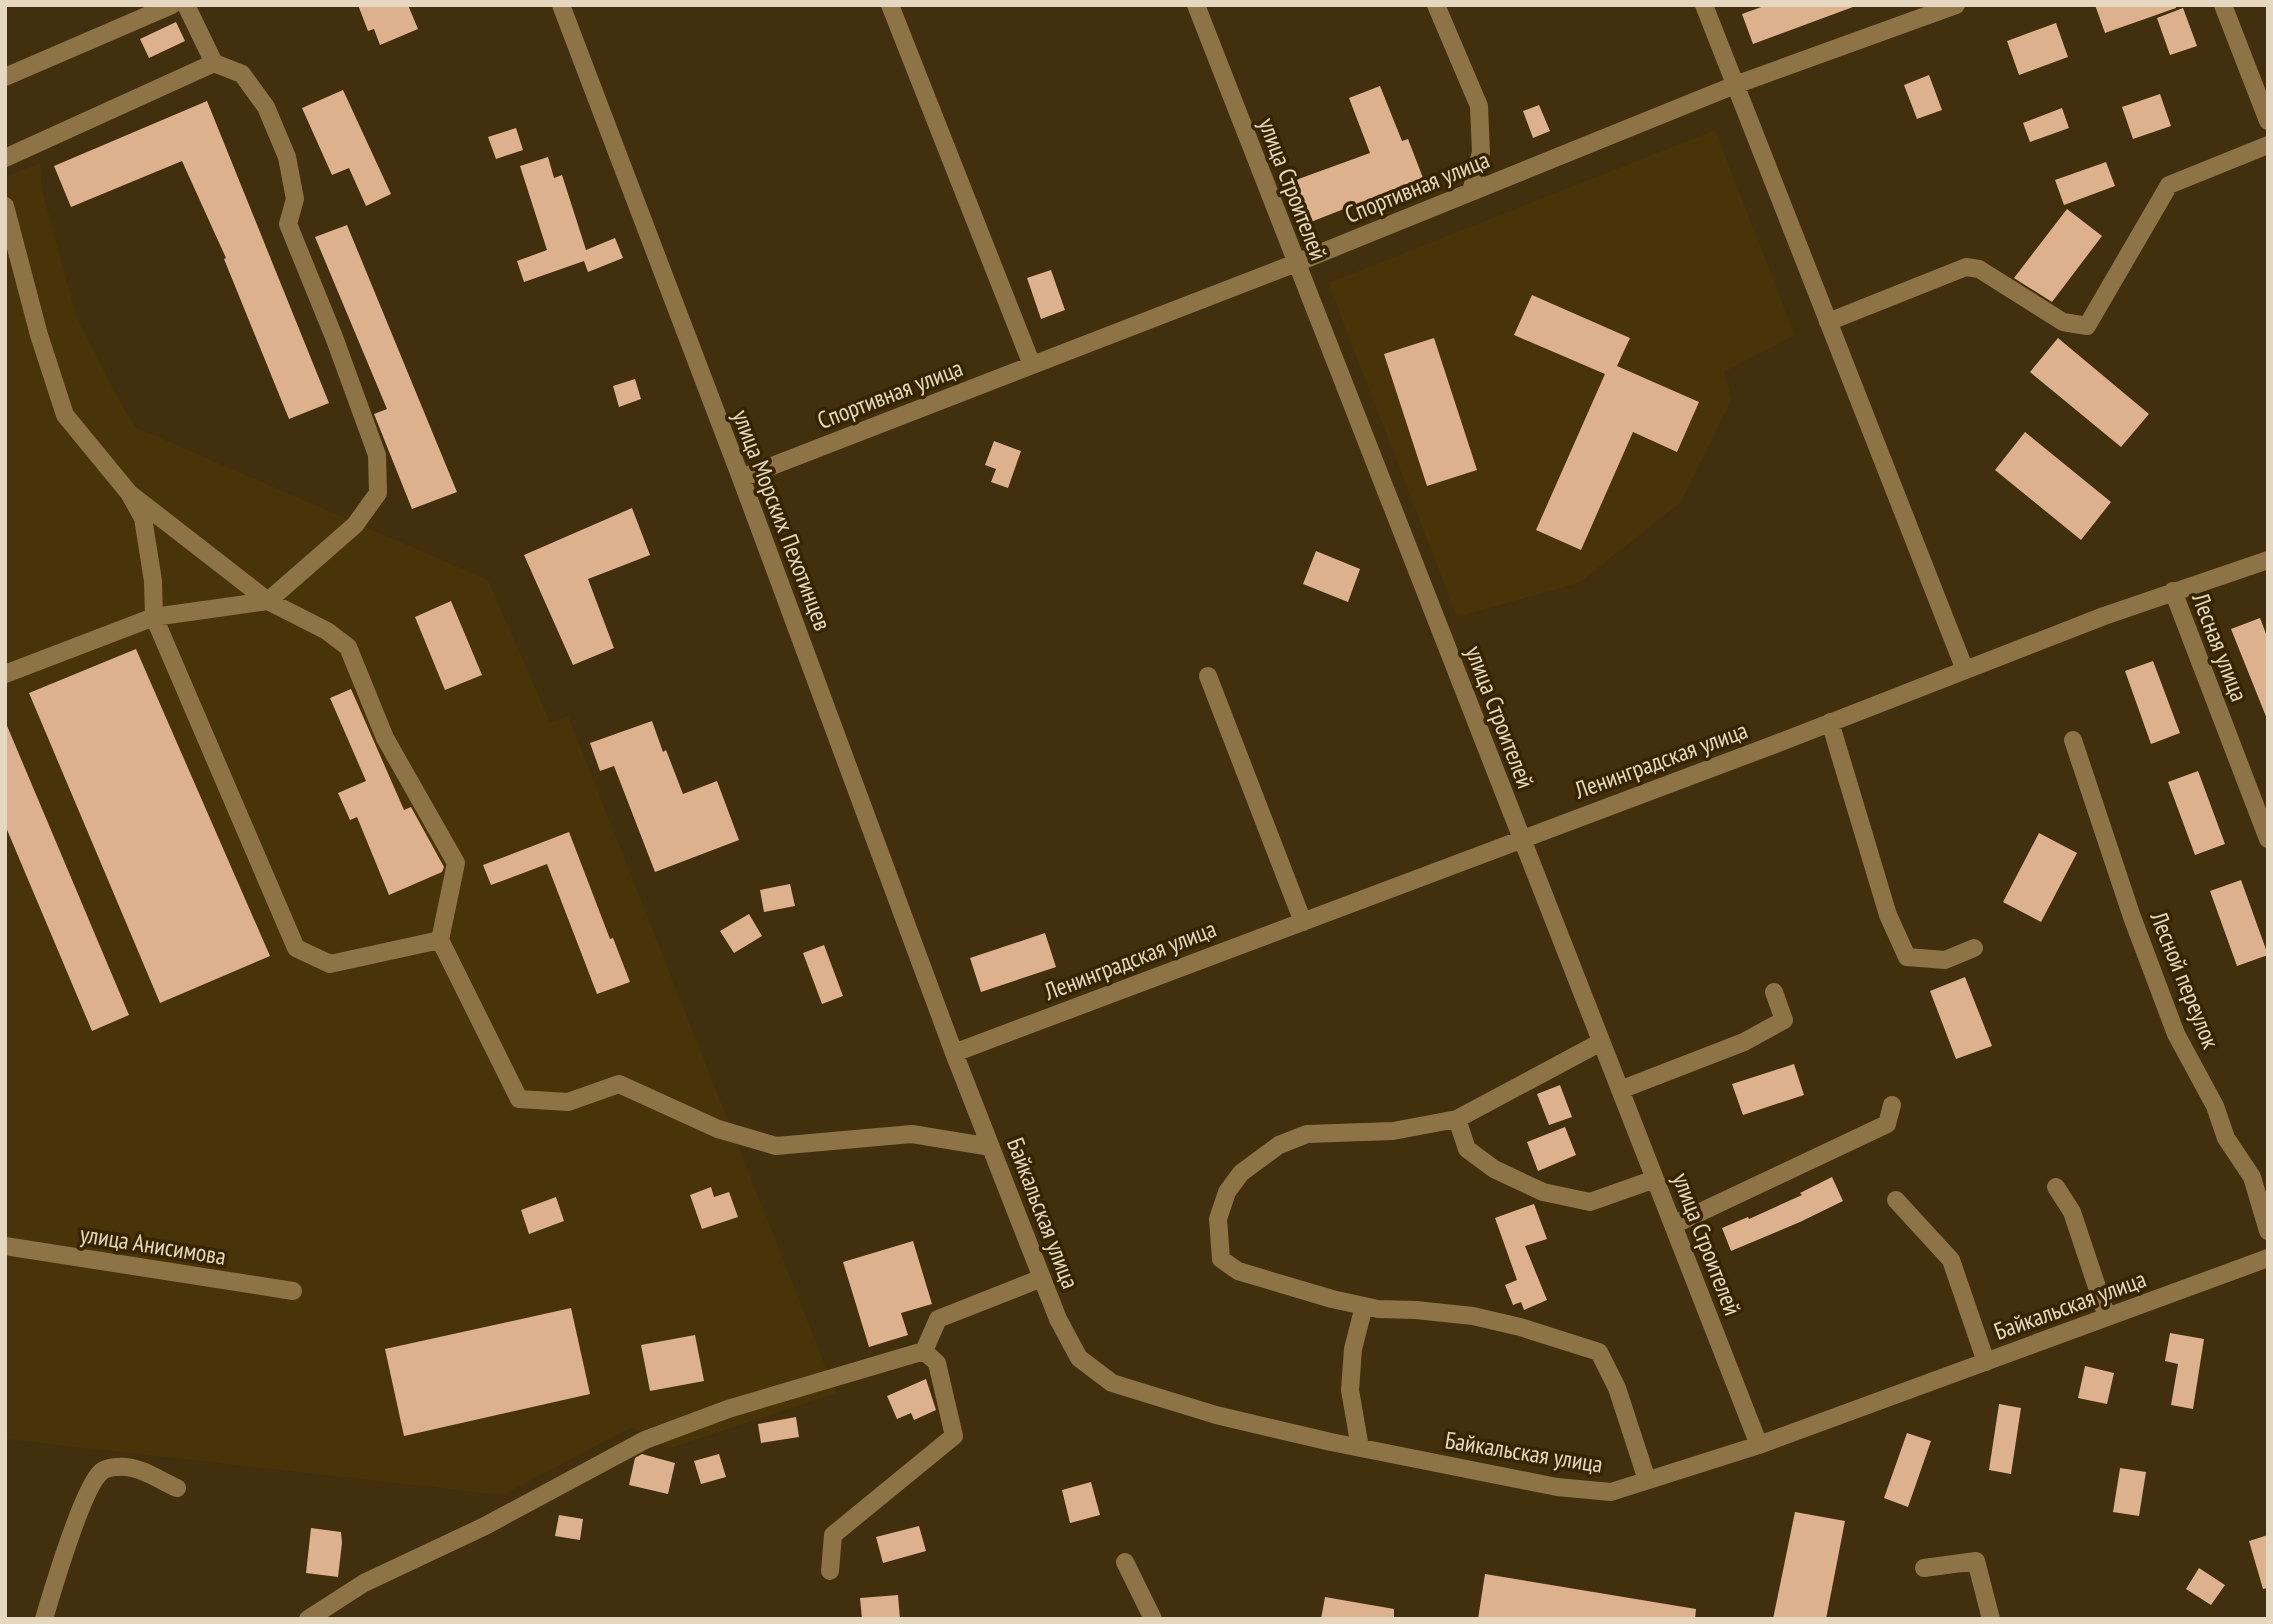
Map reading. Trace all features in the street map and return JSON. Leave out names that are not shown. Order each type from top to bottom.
[{"type":"street","points":[[5,77],[172,5]]},
{"type":"street","points":[[5,674],[154,617],[268,601],[355,525],[378,493],[377,455],[334,337],[288,224],[295,199],[287,157],[266,107],[242,74],[214,62],[186,5]]},
{"type":"street","name":"улица Морских Пехотинцев","points":[[561,5],[741,478],[954,1053]]},
{"type":"street","points":[[890,5],[1032,365]]},
{"type":"street","name":"улица Строителей","points":[[1196,5],[1759,1445]]},
{"type":"street","points":[[1436,5],[1479,106],[1481,152],[1471,192]]},
{"type":"street","points":[[1704,5],[1965,670]]},
{"type":"street","name":"Спортивная улица","points":[[741,478],[1296,263],[1735,85],[1956,5]]},
{"type":"street","points":[[2223,5],[2268,121]]},
{"type":"street","points":[[5,158],[214,62]]},
{"type":"street","points":[[1828,322],[1966,267],[1979,269],[2063,322],[2087,326],[2169,185],[2268,145]]},
{"type":"street","points":[[5,206],[39,335],[65,415],[129,493],[143,518],[153,581],[154,617],[296,948],[330,964],[440,940]]},
{"type":"street","points":[[129,493],[268,601],[327,631],[348,647],[385,738],[456,863],[440,940],[519,1099],[568,1102],[619,1084],[718,1129],[776,1146],[912,1134],[991,1147]]},
{"type":"street","name":"Ленинградская улица","points":[[954,1053],[2172,591],[2268,560]]},
{"type":"street","name":"Лесная улица","points":[[2172,591],[2268,839]]},
{"type":"street","points":[[1208,676],[1303,922]]},
{"type":"street","points":[[1830,722],[1888,915],[1907,957],[1945,960],[1974,948]]},
{"type":"street","name":"Лесной переулок","points":[[2073,740],[2132,917],[2176,1034],[2215,1106],[2227,1138],[2252,1177],[2268,1231]]},
{"type":"street","points":[[1620,1090],[1744,1042],[1784,1020],[1774,992]]},
{"type":"street","points":[[1601,1042],[1457,1119],[1393,1132],[1307,1134],[1279,1145],[1241,1172],[1227,1192],[1218,1219],[1221,1259],[1238,1271],[1364,1306],[1473,1316],[1520,1326],[1599,1352],[1617,1388],[1647,1480]]},
{"type":"street","name":"Байкальская улица","points":[[954,1053],[1058,1319],[1079,1358],[1112,1383],[1216,1415],[1360,1448],[1557,1487],[1611,1492],[1759,1445],[2268,1258]]},
{"type":"street","points":[[1673,1225],[1888,1124],[1892,1105]]},
{"type":"street","points":[[1457,1119],[1467,1149],[1494,1169],[1543,1192],[1590,1202],[1654,1179]]},
{"type":"street","points":[[2056,1187],[2072,1212],[2107,1317]]},
{"type":"street","points":[[1896,1200],[1951,1260],[1986,1362]]},
{"type":"street","name":"улица Анисимова","points":[[5,1246],[293,1291]]},
{"type":"street","points":[[308,1619],[364,1583],[485,1525],[645,1440],[728,1409],[924,1351],[938,1319],[1042,1278]]},
{"type":"street","points":[[1360,1448],[1350,1390],[1353,1349],[1364,1306]]},
{"type":"street","points":[[830,1570],[833,1535],[954,1436],[937,1363],[924,1351]]},
{"type":"street","points":[[44,1619],[77,1520],[92,1484],[102,1471],[118,1466],[144,1472],[177,1488]]},
{"type":"street","points":[[1924,1568],[1976,1561],[1991,1619]]},
{"type":"street","points":[[1125,1562],[1153,1619]]},
{"type":"shaded area","points":[[1715,130],[1795,335],[1724,372],[1732,399],[1681,502],[1579,583],[1457,617],[1328,283]]},
{"type":"shaded area","points":[[40,163],[42,189],[76,316],[135,427],[488,580],[550,722],[568,716],[836,1393],[668,1449],[632,1427],[503,1495],[5,1439],[5,177]]},
{"type":"building","points":[[358,5],[408,5],[418,29],[380,45],[374,29],[368,31]]},
{"type":"building","points":[[1767,5],[1853,7],[1753,44],[1742,14]]},
{"type":"building","points":[[2095,5],[2176,5],[2176,8],[2105,33]]},
{"type":"building","points":[[2183,8],[2197,46],[2170,55],[2157,18]]},
{"type":"building","points":[[176,22],[185,41],[149,58],[140,39]]},
{"type":"building","points":[[2056,23],[2068,57],[2019,75],[2007,41]]},
{"type":"building","points":[[1929,75],[1942,110],[1917,119],[1904,85]]},
{"type":"building","points":[[1380,86],[1402,141],[1408,139],[1423,178],[1298,227],[1282,185],[1370,153],[1349,98]]},
{"type":"building","points":[[343,90],[391,194],[366,206],[349,168],[332,175],[302,108]]},
{"type":"building","points":[[2160,94],[2171,126],[2133,139],[2122,107]]},
{"type":"building","points":[[207,101],[329,403],[289,419],[224,259],[226,258],[182,161],[71,207],[54,166]]},
{"type":"building","points":[[1539,105],[1550,131],[1533,138],[1523,111]]},
{"type":"building","points":[[2062,108],[2069,128],[2030,142],[2023,123]]},
{"type":"building","points":[[516,128],[523,150],[496,159],[488,137]]},
{"type":"building","points":[[548,157],[554,178],[562,175],[586,250],[615,238],[623,258],[588,272],[584,261],[524,282],[517,261],[547,250],[520,166]]},
{"type":"building","points":[[2106,162],[2115,186],[2064,205],[2055,180]]},
{"type":"building","points":[[2067,209],[2102,236],[2052,302],[2014,278]]},
{"type":"building","points":[[347,225],[457,492],[412,509],[374,414],[387,409],[315,237]]},
{"type":"building","points":[[1051,270],[1065,310],[1041,319],[1027,278]]},
{"type":"building","points":[[1532,295],[1630,338],[1617,366],[1699,402],[1677,452],[1633,432],[1581,550],[1536,530],[1605,374],[1514,335]]},
{"type":"building","points":[[1434,338],[1477,470],[1427,486],[1384,354]]},
{"type":"building","points":[[2058,338],[2149,414],[2121,447],[2030,372]]},
{"type":"building","points":[[635,379],[641,399],[619,407],[613,386]]},
{"type":"building","points":[[2025,432],[2111,502],[2081,540],[1995,470]]},
{"type":"building","points":[[994,441],[1021,451],[1008,488],[991,482],[996,469],[985,465]]},
{"type":"building","points":[[632,508],[650,555],[588,579],[614,648],[573,665],[524,555]]},
{"type":"building","points":[[1316,551],[1360,569],[1348,602],[1303,584]]},
{"type":"building","points":[[451,601],[482,675],[445,690],[415,617]]},
{"type":"building","points":[[2260,618],[2268,639],[2267,719],[2231,629]]},
{"type":"building","points":[[136,649],[270,956],[160,1003],[29,693]]},
{"type":"building","points":[[2153,661],[2180,733],[2151,744],[2125,671]]},
{"type":"building","points":[[351,689],[404,810],[411,807],[444,867],[442,872],[389,895],[357,817],[350,820],[338,793],[366,781],[330,698]]},
{"type":"building","points":[[5,721],[129,1015],[92,1031],[5,825]]},
{"type":"building","points":[[652,721],[683,794],[717,781],[739,840],[655,872],[614,766],[600,771],[590,743]]},
{"type":"building","points":[[2198,771],[2225,844],[2195,855],[2168,782]]},
{"type":"building","points":[[569,832],[610,939],[613,938],[630,982],[597,994],[547,864],[491,885],[483,865]]},
{"type":"building","points":[[2039,833],[2077,853],[2041,922],[2003,902]]},
{"type":"building","points":[[2241,880],[2268,955],[2237,966],[2210,891]]},
{"type":"building","points":[[790,884],[795,906],[764,912],[760,890]]},
{"type":"building","points":[[749,914],[762,936],[734,953],[720,931]]},
{"type":"building","points":[[1045,933],[1056,967],[981,992],[970,958]]},
{"type":"building","points":[[824,945],[843,996],[822,1004],[803,953]]},
{"type":"building","points":[[1965,977],[1992,1046],[1956,1059],[1930,991]]},
{"type":"building","points":[[1794,1064],[1804,1095],[1743,1115],[1732,1084]]},
{"type":"building","points":[[1560,1085],[1572,1117],[1549,1125],[1537,1094]]},
{"type":"building","points":[[1565,1127],[1576,1155],[1538,1171],[1527,1142]]},
{"type":"building","points":[[1832,1177],[1843,1201],[1731,1251],[1722,1228],[1802,1195],[1800,1193]]},
{"type":"building","points":[[711,1187],[714,1197],[729,1192],[738,1217],[702,1229],[690,1195]]},
{"type":"building","points":[[556,1197],[564,1221],[529,1234],[521,1210]]},
{"type":"building","points":[[1534,1204],[1547,1239],[1525,1246],[1547,1300],[1524,1310],[1521,1302],[1513,1305],[1505,1285],[1517,1280],[1495,1218]]},
{"type":"building","points":[[913,1241],[932,1304],[901,1313],[908,1335],[869,1347],[843,1262]]},
{"type":"building","points":[[571,1308],[590,1394],[404,1436],[385,1349]]},
{"type":"building","points":[[2170,1333],[2204,1339],[2193,1409],[2171,1405],[2178,1364],[2165,1361]]},
{"type":"building","points":[[695,1335],[704,1381],[650,1391],[641,1345]]},
{"type":"building","points":[[2085,1366],[2114,1373],[2107,1404],[2078,1398]]},
{"type":"building","points":[[926,1379],[936,1410],[914,1420],[911,1413],[897,1419],[887,1396]]},
{"type":"building","points":[[1999,1404],[2021,1408],[2011,1474],[1989,1470]]},
{"type":"building","points":[[796,1417],[799,1437],[761,1443],[758,1424]]},
{"type":"building","points":[[1907,1433],[1931,1441],[1908,1507],[1884,1498]]},
{"type":"building","points":[[642,1454],[675,1463],[668,1494],[629,1485],[635,1458]]},
{"type":"building","points":[[719,1454],[726,1477],[701,1484],[694,1461]]},
{"type":"building","points":[[2120,1468],[2146,1472],[2139,1516],[2113,1512]]},
{"type":"building","points":[[1091,1482],[1100,1515],[1070,1523],[1062,1490]]},
{"type":"building","points":[[1795,1512],[1845,1521],[1826,1619],[1773,1619]]},
{"type":"building","points":[[559,1515],[583,1519],[580,1540],[555,1536]]},
{"type":"building","points":[[919,1526],[926,1551],[883,1563],[876,1537]]},
{"type":"building","points":[[311,1528],[341,1532],[338,1577],[306,1573]]},
{"type":"building","points":[[2268,1535],[2268,1588],[2263,1589],[2249,1541]]},
{"type":"building","points":[[2199,1568],[2225,1585],[2211,1605],[2186,1589]]},
{"type":"building","points":[[1485,1574],[1696,1609],[1695,1619],[1478,1619]]},
{"type":"building","points":[[898,1595],[900,1619],[862,1619],[860,1598]]},
{"type":"building","points":[[1325,1597],[1394,1609],[1394,1619],[1321,1619]]}]
